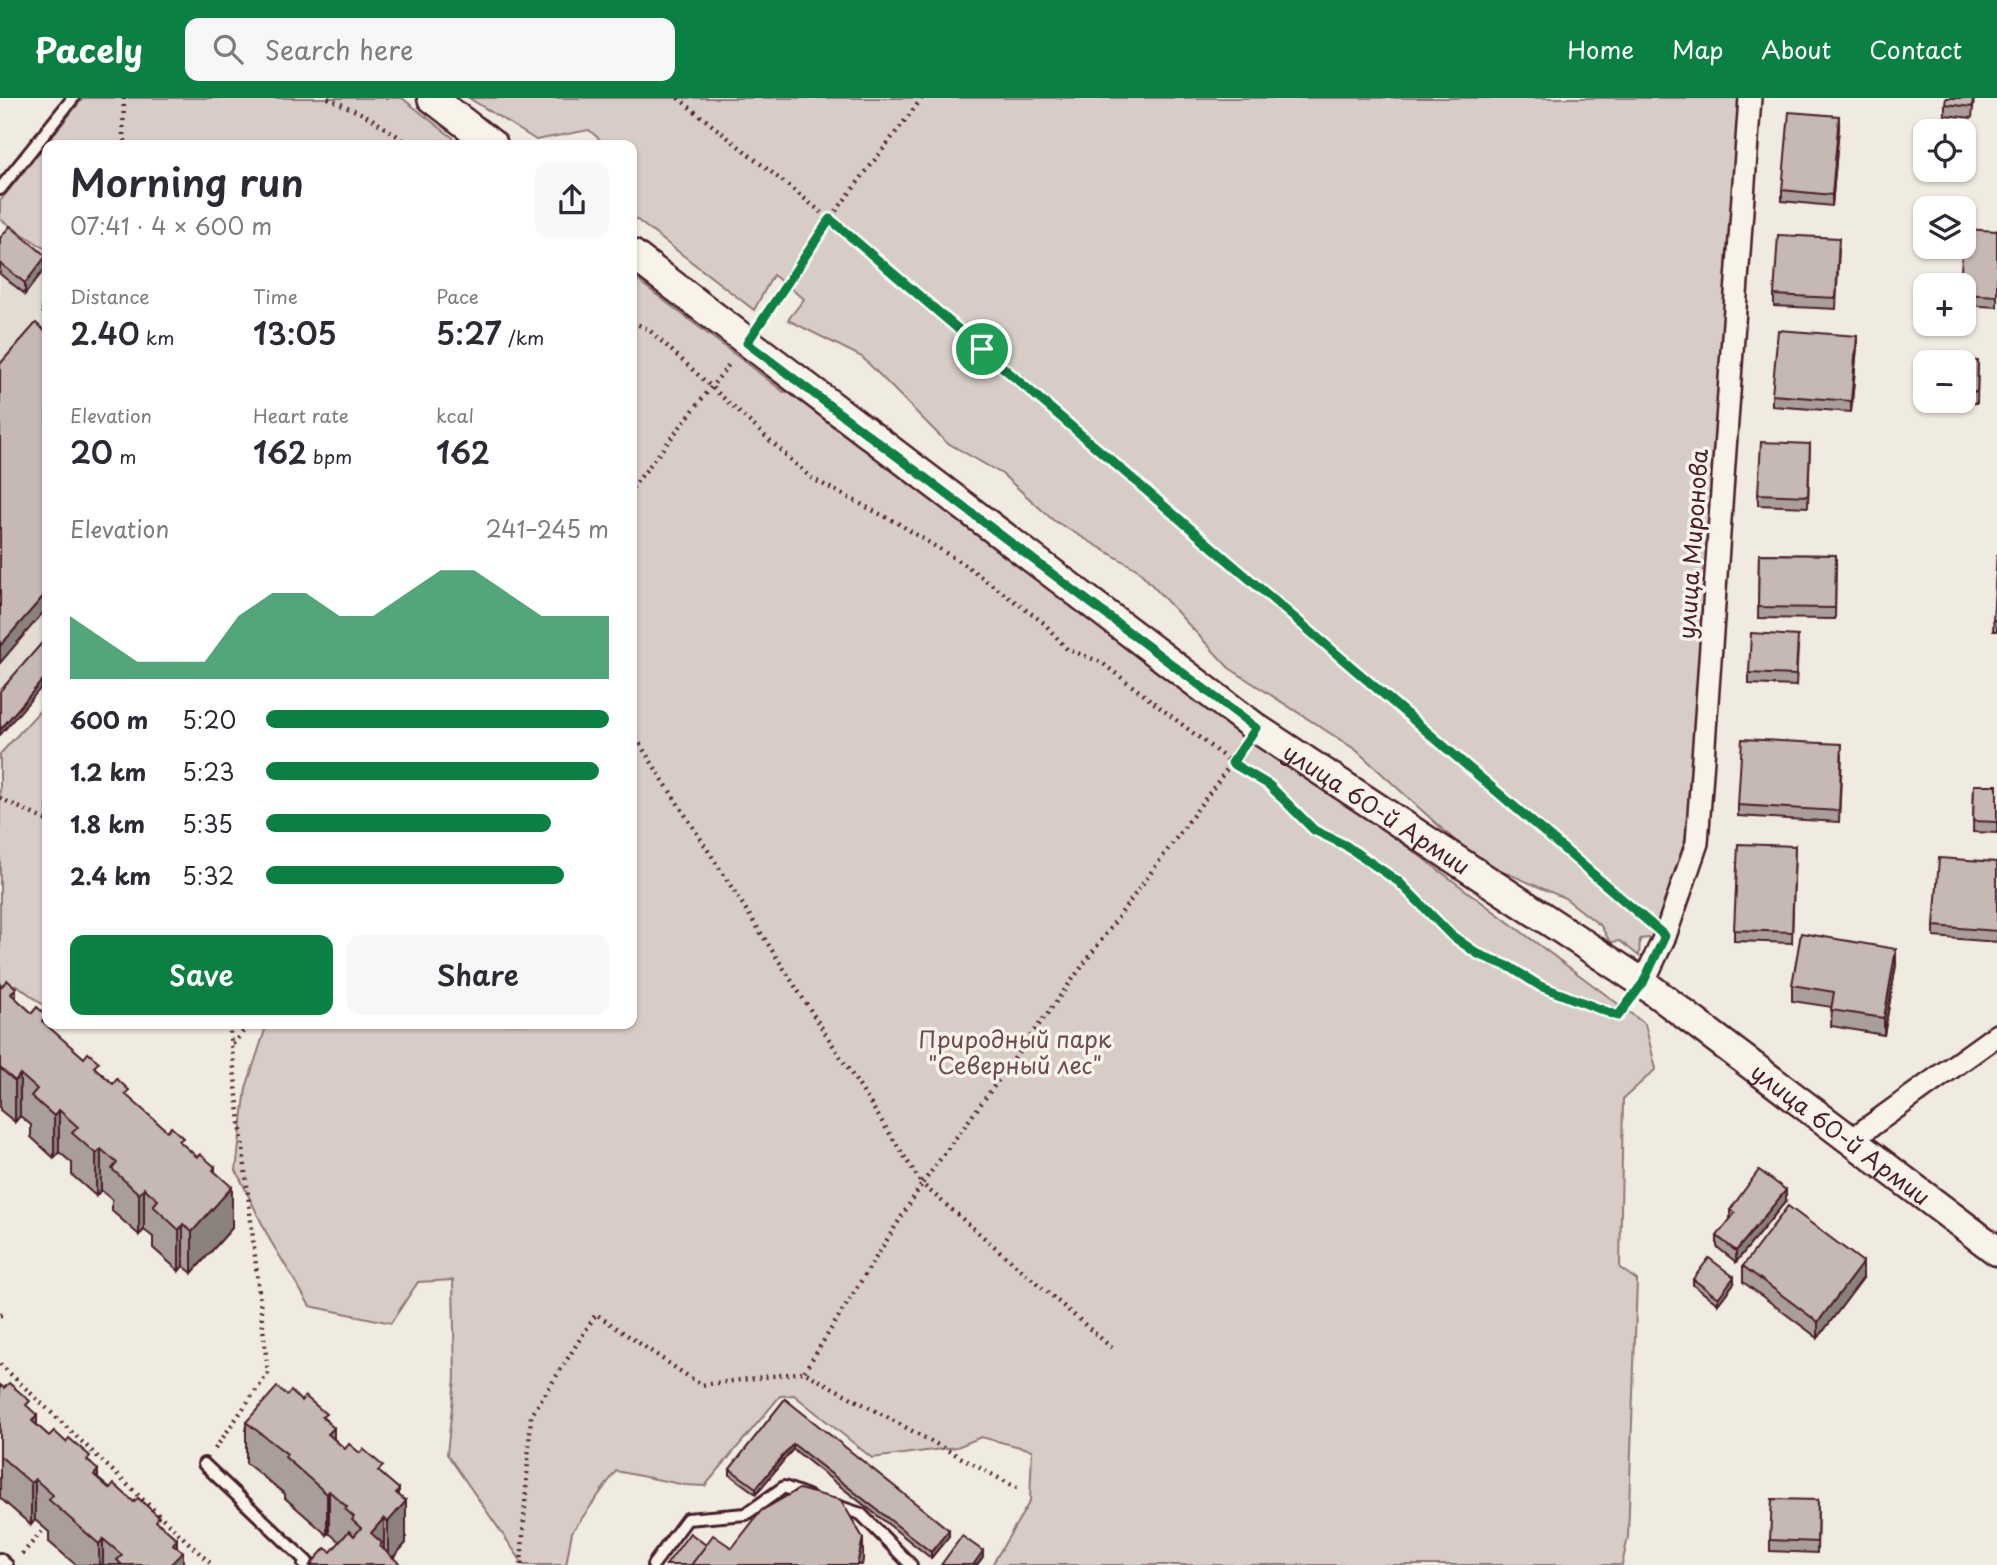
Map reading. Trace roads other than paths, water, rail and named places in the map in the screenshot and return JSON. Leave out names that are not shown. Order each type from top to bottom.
[{"type":"street","points":[[432,98],[487,140]]},
{"type":"street","name":"улица Миронова","points":[[1643,983],[1665,936],[1697,843],[1750,98]]},
{"type":"street","name":"улица 60-й Армии","points":[[637,258],[1256,728],[1643,983],[1997,1251]]},
{"type":"street","points":[[1851,1140],[1997,1035]]},
{"type":"lane","points":[[0,189],[73,98]]},
{"type":"lane","points":[[204,1464],[307,1562],[304,1565]]},
{"type":"lane","points":[[653,1565],[687,1519],[746,1514],[784,1487],[860,1514],[911,1565]]},
{"type":"lane","points":[[0,1559],[7,1565]]},
{"type":"park label","name":"Природный парк \"Северный лес\"","points":[[1015,1051]]}]
